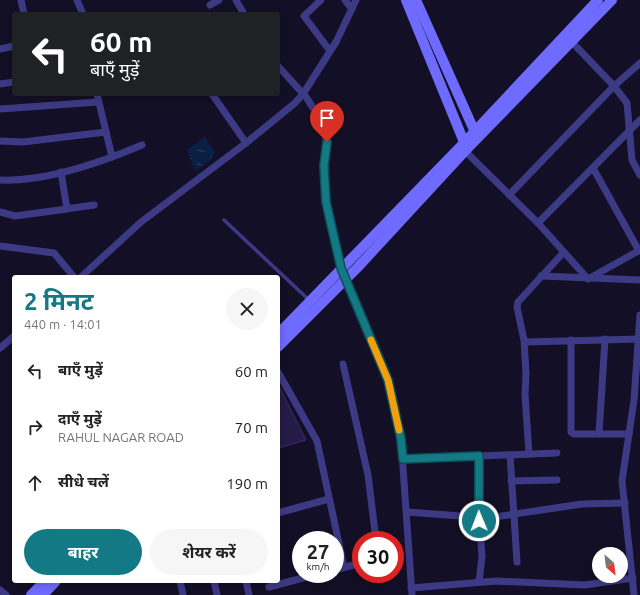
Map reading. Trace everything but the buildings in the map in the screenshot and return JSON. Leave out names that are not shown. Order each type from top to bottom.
[{"type":"main road","points":[[406,0],[463,147]]},
{"type":"main road","points":[[416,0],[474,130]]},
{"type":"main road","points":[[280,332],[341,268],[463,147],[568,38],[598,0]]},
{"type":"main road","points":[[280,345],[346,278],[463,147],[474,130],[568,38],[612,0]]},
{"type":"main road","points":[[31,595],[43,583]]},
{"type":"main road","points":[[43,595],[54,583]]},
{"type":"street","points":[[21,0],[24,12]]},
{"type":"street","points":[[77,0],[82,12]]},
{"type":"street","points":[[210,5],[219,0]]},
{"type":"street","points":[[236,0],[243,12]]},
{"type":"street","points":[[321,0],[304,16],[330,51]]},
{"type":"street","points":[[346,0],[352,9]]},
{"type":"street","points":[[83,275],[142,222],[246,143],[304,95],[330,51],[356,0]]},
{"type":"street","points":[[568,38],[624,98],[628,108],[632,160],[640,175]]},
{"type":"street","points":[[0,49],[12,46]]},
{"type":"street","points":[[509,195],[614,86],[640,63]]},
{"type":"street","points":[[280,68],[304,95],[314,110],[326,136],[327,142],[324,166],[326,202],[341,268],[388,380],[401,439],[411,591],[479,582],[496,581],[585,585],[632,578]]},
{"type":"street","points":[[0,84],[12,82]]},
{"type":"street","points":[[213,96],[246,143]]},
{"type":"street","points":[[0,109],[98,98],[112,157]]},
{"type":"street","points":[[538,223],[640,120]]},
{"type":"street","points":[[0,141],[23,142],[106,132]]},
{"type":"street","points":[[0,180],[15,180],[61,172],[112,157],[142,145]]},
{"type":"street","points":[[463,147],[538,223],[588,279]]},
{"type":"street","points":[[588,279],[640,251],[593,168]]},
{"type":"street","points":[[61,172],[67,208],[65,209]]},
{"type":"street","points":[[0,212],[15,216],[94,205]]},
{"type":"street","points":[[0,246],[54,253],[72,275]]},
{"type":"street","points":[[529,454],[525,394],[526,373],[524,340],[517,303],[564,252]]},
{"type":"street","points":[[541,276],[640,280]]},
{"type":"street","points":[[634,595],[622,481],[634,400],[640,315]]},
{"type":"street","points":[[0,348],[12,338]]},
{"type":"street","points":[[599,434],[605,339]]},
{"type":"street","points":[[524,340],[527,342],[639,339]]},
{"type":"street","points":[[571,340],[570,430],[574,434],[629,434]]},
{"type":"street","points":[[343,364],[368,475],[375,531]]},
{"type":"street","points":[[280,376],[317,441],[336,531]]},
{"type":"street","points":[[403,459],[556,453]]},
{"type":"street","points":[[510,455],[517,562]]},
{"type":"street","points":[[479,456],[479,518],[482,558],[479,582]]},
{"type":"street","points":[[511,481],[558,480]]},
{"type":"street","points":[[280,512],[329,499]]},
{"type":"street","points":[[407,512],[479,518],[582,504],[624,503]]},
{"type":"street","points":[[344,567],[352,565]]},
{"type":"street","points":[[269,587],[292,581]]},
{"type":"street","points":[[180,583],[183,595]]},
{"type":"street","points":[[214,583],[217,595]]},
{"type":"street","points":[[246,583],[249,595]]},
{"type":"street","points":[[634,595],[640,586]]},
{"type":"street","points":[[0,590],[6,595]]},
{"type":"lane","points":[[224,220],[310,301]]},
{"type":"water","points":[[205,137],[215,153],[209,161],[195,171],[187,150]]},
{"type":"slow traffic","points":[[371,340],[388,380],[399,430]]},
{"type":"route","points":[[327,142],[324,166],[326,202],[341,268],[388,380],[401,439],[403,459],[479,456],[479,521]]}]
